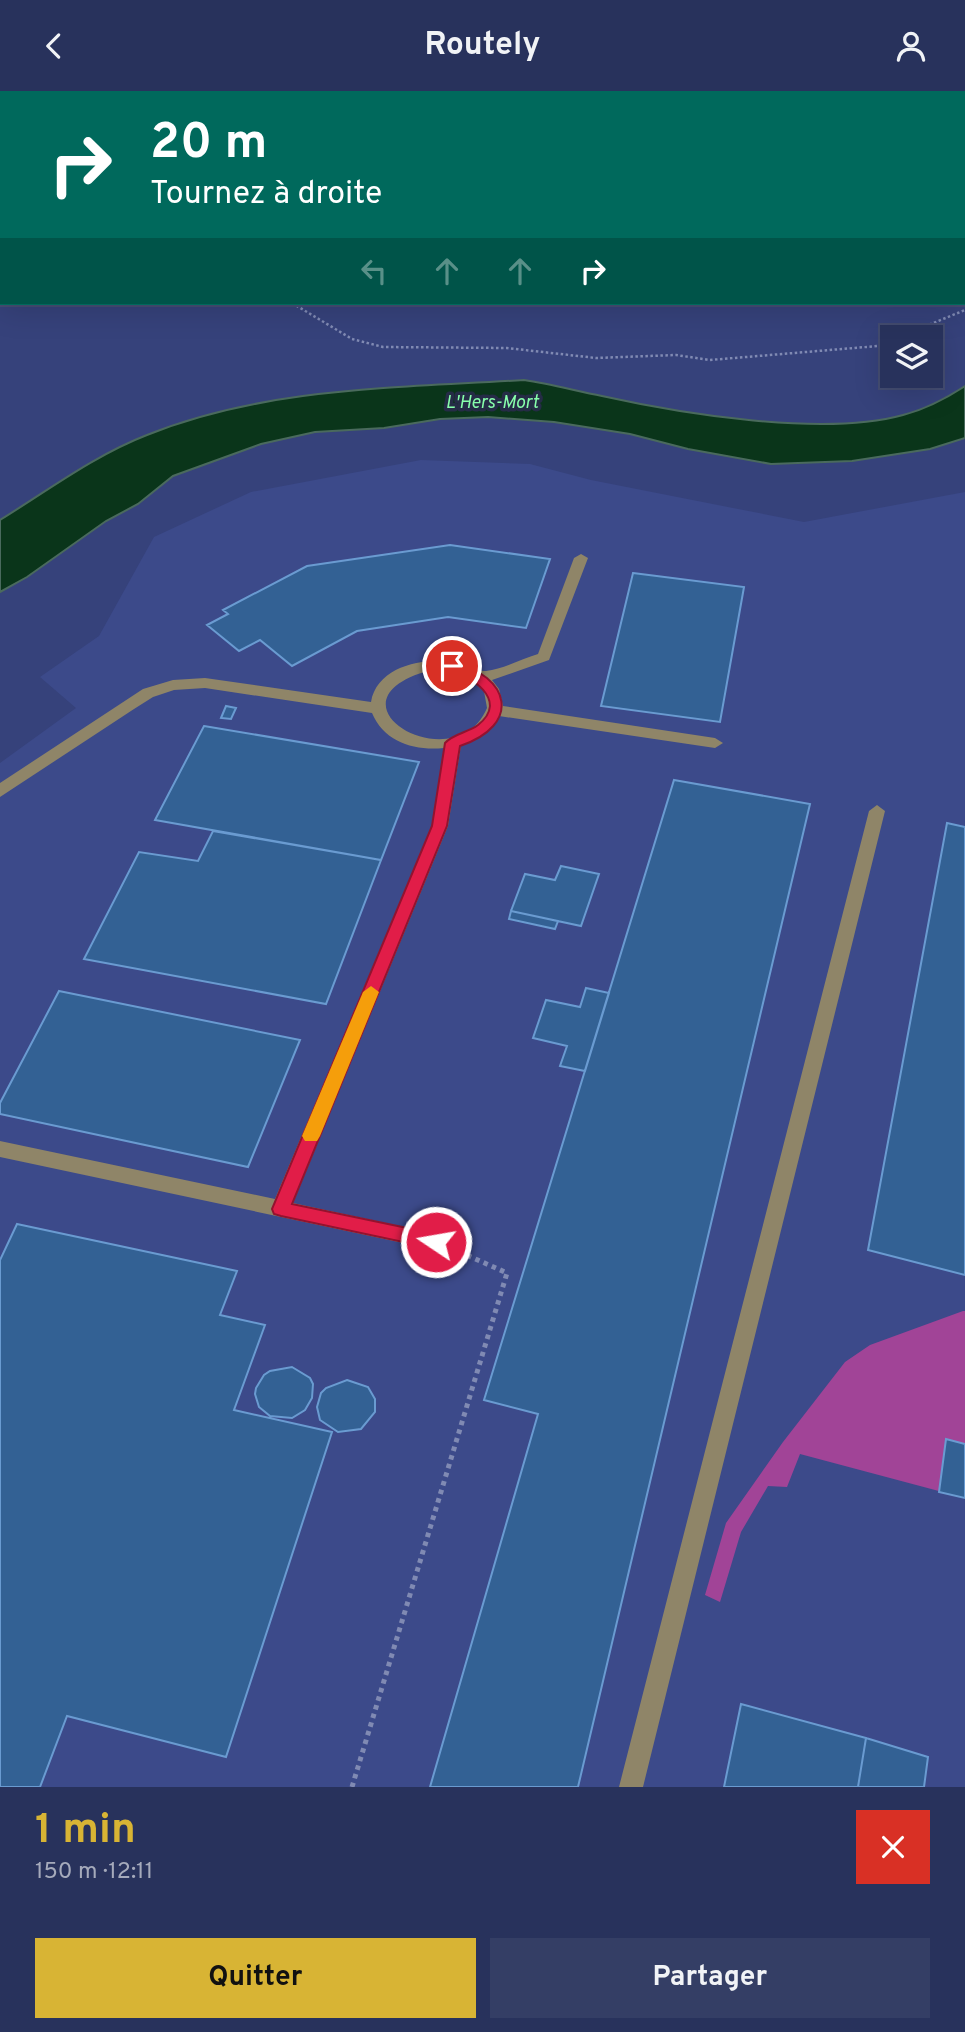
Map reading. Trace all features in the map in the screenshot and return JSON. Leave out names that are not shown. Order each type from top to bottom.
[{"type":"street","points":[[482,678],[544,657],[581,558]]},
{"type":"street","points":[[452,666],[482,678],[494,692],[496,711],[488,725],[472,736],[453,743],[430,744],[404,739],[381,722],[376,708],[380,691],[396,676],[419,667],[452,666]]},
{"type":"street","points":[[0,791],[148,692],[173,685],[205,683],[376,708]]},
{"type":"street","points":[[496,711],[715,743]]},
{"type":"street","points":[[281,1209],[440,826],[453,743]]},
{"type":"street","points":[[631,1787],[877,811]]},
{"type":"street","points":[[0,1149],[436,1242]]},
{"type":"path","points":[[295,305],[352,339],[383,347],[507,348],[596,358],[676,355],[710,360],[880,345]]},
{"type":"path","points":[[929,325],[965,310]]},
{"type":"path","points":[[352,1787],[507,1273],[436,1242]]},
{"type":"shaded area","points":[[421,460],[530,464],[591,480],[804,522],[965,492],[965,1787],[0,1787],[0,763],[76,708],[40,677],[99,636],[154,537],[251,492]]},
{"type":"shaded area","points":[[963,1311],[965,1498],[800,1454],[787,1487],[768,1486],[741,1532],[720,1602],[705,1595],[726,1523],[783,1442],[845,1362],[870,1345]]},
{"type":"water","name":"L'Hers-Mort","points":[[524,380],[712,416],[753,421],[834,424],[903,415],[935,403],[965,386],[965,438],[930,449],[852,461],[771,464],[688,449],[630,434],[554,422],[488,417],[440,419],[384,428],[315,432],[261,444],[173,476],[138,504],[106,521],[27,577],[0,592],[0,520],[90,463],[147,435],[238,407],[285,399],[381,388]]},
{"type":"building","points":[[450,545],[550,559],[526,628],[448,617],[357,631],[292,666],[260,640],[239,651],[207,625],[228,614],[223,610],[307,566]]},
{"type":"building","points":[[633,573],[744,587],[720,722],[601,706]]},
{"type":"building","points":[[226,706],[236,708],[231,719],[221,718]]},
{"type":"building","points":[[204,726],[419,762],[381,860],[155,820]]},
{"type":"building","points":[[674,780],[810,804],[578,1787],[430,1787],[538,1414],[484,1400]]},
{"type":"building","points":[[947,823],[965,827],[965,1275],[868,1250]]},
{"type":"building","points":[[213,831],[381,860],[326,1004],[84,959],[139,852],[198,861]]},
{"type":"building","points":[[561,866],[599,874],[581,926],[511,911],[525,874],[555,880]]},
{"type":"building","points":[[511,911],[558,921],[555,929],[509,919]]},
{"type":"building","points":[[586,988],[609,993],[585,1071],[560,1066],[567,1046],[533,1038],[546,1000],[580,1007]]},
{"type":"building","points":[[59,991],[300,1040],[248,1167],[0,1114],[0,1103]]},
{"type":"building","points":[[17,1224],[237,1271],[220,1315],[265,1325],[234,1410],[332,1432],[226,1757],[67,1716],[40,1787],[0,1787],[0,1260]]},
{"type":"building","points":[[292,1367],[310,1378],[313,1384],[312,1398],[305,1410],[292,1418],[270,1416],[259,1407],[256,1388],[270,1371]]},
{"type":"building","points":[[347,1380],[368,1387],[375,1399],[375,1412],[361,1429],[338,1432],[320,1420],[317,1407],[321,1393],[326,1388]]},
{"type":"building","points":[[946,1439],[965,1444],[965,1498],[939,1492]]},
{"type":"building","points":[[741,1704],[866,1738],[858,1787],[724,1787]]},
{"type":"building","points":[[866,1738],[928,1757],[924,1787],[858,1787]]},
{"type":"slow traffic","points":[[311,1136],[371,992]]},
{"type":"route","points":[[436,1242],[281,1209],[440,826],[453,743],[472,736],[488,725],[496,711],[494,692],[482,678],[452,666]]}]
